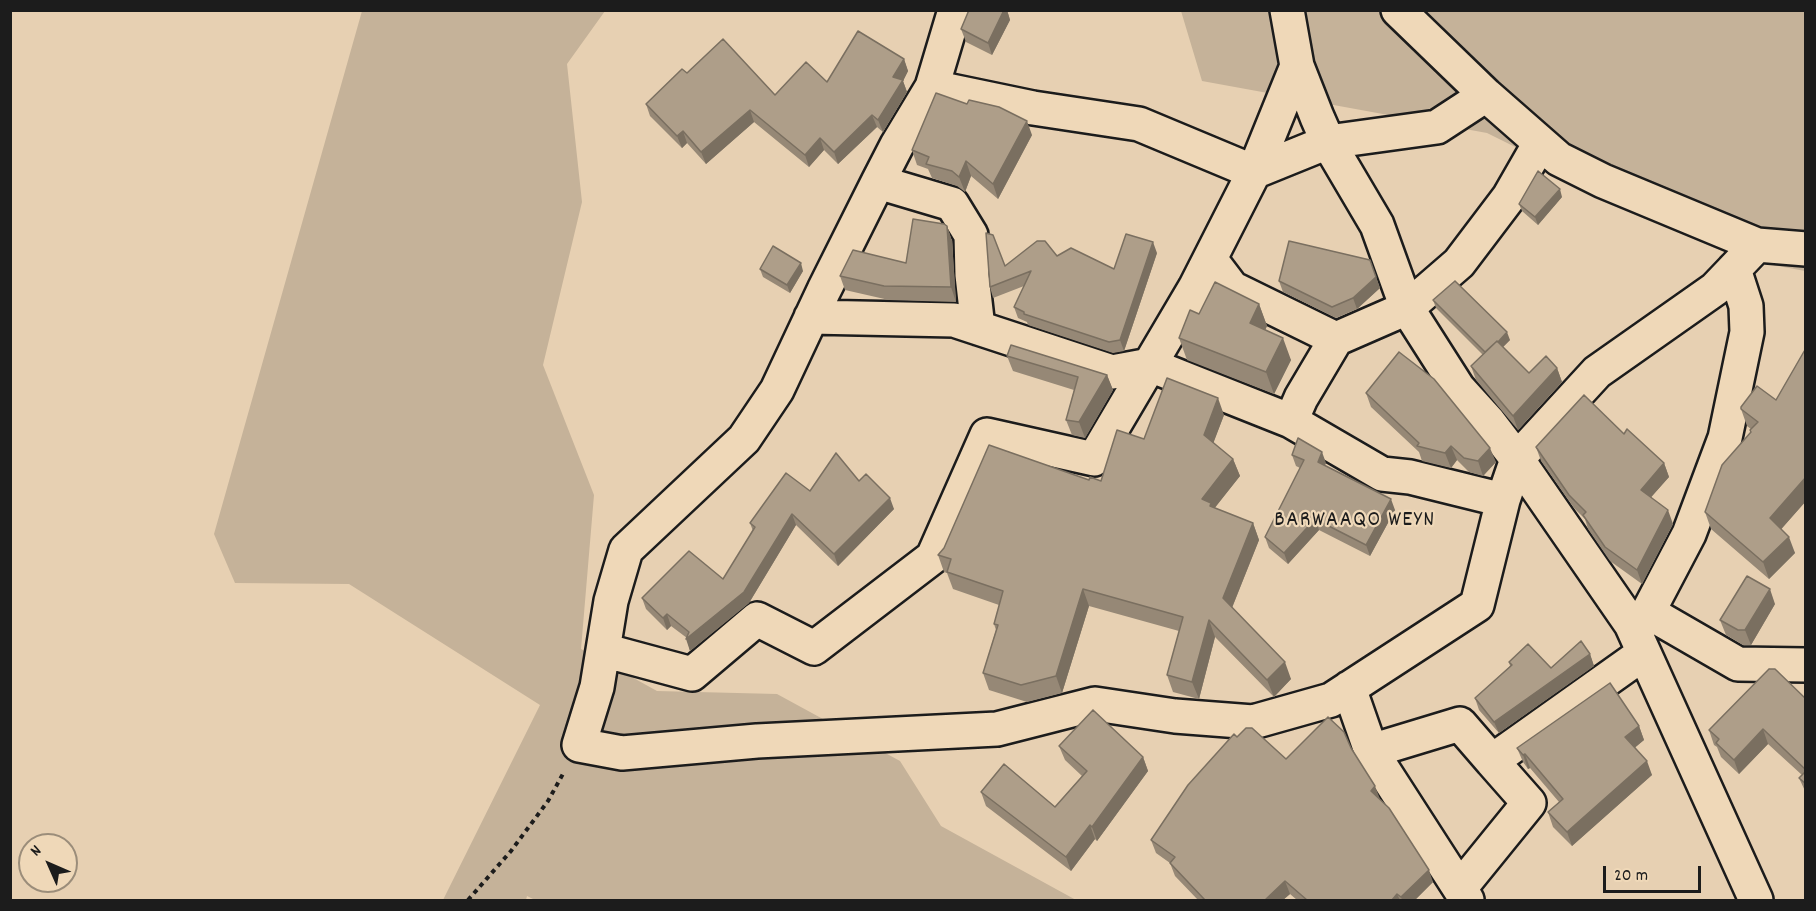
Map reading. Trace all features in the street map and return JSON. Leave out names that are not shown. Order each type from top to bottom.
[{"type":"street","points":[[955,10],[932,87],[878,182],[777,390],[744,438],[626,550],[612,601],[597,687],[579,745],[622,753],[757,741],[997,729],[1095,704],[1175,716],[1252,722],[1331,700],[1477,605],[1503,500],[1517,459],[1597,372],[1714,289],[1757,245]]},
{"type":"street","points":[[1287,10],[1297,66],[1328,142],[1377,225],[1407,308],[1458,388],[1488,421],[1517,459],[1641,630],[1756,900]]},
{"type":"street","points":[[1398,10],[1486,95],[1559,159],[1603,181],[1757,245],[1806,249]]},
{"type":"street","points":[[603,650],[692,674],[757,619],[814,648],[933,558],[987,435],[1094,459],[1210,259],[1254,172],[1297,66]]},
{"type":"street","points":[[932,87],[1032,108],[1139,124],[1254,172],[1328,142],[1437,127],[1486,95]]},
{"type":"street","points":[[1291,421],[1301,398],[1336,339],[1407,308],[1459,263],[1509,197],[1540,142]]},
{"type":"street","points":[[878,182],[952,204],[971,235],[972,276],[978,328]]},
{"type":"street","points":[[1210,259],[1232,288],[1336,339]]},
{"type":"street","points":[[1492,761],[1641,630],[1689,534],[1725,438],[1747,332],[1746,306],[1734,269]]},
{"type":"street","points":[[811,317],[954,320],[1112,372],[1150,365],[1291,421],[1382,474],[1410,477],[1503,500]]},
{"type":"street","points":[[1641,630],[1738,664],[1806,665]]},
{"type":"street","points":[[1349,688],[1371,751],[1463,894],[1529,803],[1461,724],[1371,751]]},
{"type":"path","points":[[468,900],[511,851],[548,801],[579,745]]},
{"type":"shaded area","points":[[362,11],[605,11],[567,64],[582,202],[543,365],[594,495],[581,649],[657,691],[777,694],[900,761],[941,826],[1076,900],[535,900],[527,896],[526,900],[443,900],[540,705],[349,584],[235,583],[214,534]]},
{"type":"shaded area","points":[[1181,11],[1805,11],[1805,271],[1741,259],[1487,133],[1202,81]]},
{"type":"building","points":[[969,10],[1004,10],[988,43],[961,29]]},
{"type":"building","points":[[858,31],[904,59],[893,77],[903,80],[878,120],[872,115],[834,152],[820,138],[805,155],[750,110],[701,152],[683,131],[677,136],[646,104],[682,69],[687,73],[723,39],[775,95],[806,62],[827,82]]},
{"type":"building","points":[[936,93],[967,104],[969,100],[999,107],[1027,121],[993,184],[966,161],[959,177],[952,171],[926,164],[929,157],[912,150]]},
{"type":"building","points":[[1538,171],[1560,189],[1535,217],[1519,204]]},
{"type":"building","points":[[913,219],[947,226],[951,287],[884,286],[840,276],[853,250],[906,263]]},
{"type":"building","points":[[986,233],[993,235],[1005,266],[1037,241],[1045,241],[1057,256],[1071,248],[1114,269],[1126,234],[1153,242],[1120,340],[1109,342],[1024,314],[1014,307],[1031,271],[990,287]]},
{"type":"building","points":[[1289,241],[1370,260],[1376,277],[1353,298],[1332,307],[1279,281]]},
{"type":"building","points":[[773,246],[801,263],[787,285],[760,269]]},
{"type":"building","points":[[1455,281],[1507,332],[1485,352],[1433,300]]},
{"type":"building","points":[[1215,282],[1259,304],[1250,323],[1283,338],[1266,372],[1179,338],[1190,310],[1199,314]]},
{"type":"building","points":[[1497,341],[1529,373],[1546,356],[1557,368],[1513,416],[1471,366]]},
{"type":"building","points":[[1011,345],[1107,375],[1079,422],[1066,420],[1078,377],[1007,356]]},
{"type":"building","points":[[1806,348],[1806,477],[1770,518],[1789,537],[1763,562],[1705,512],[1722,465],[1758,422],[1741,407],[1757,386],[1776,400]]},
{"type":"building","points":[[1399,352],[1434,379],[1490,448],[1478,461],[1464,458],[1451,446],[1445,453],[1417,446],[1419,443],[1366,393]]},
{"type":"building","points":[[1167,378],[1218,398],[1204,435],[1233,459],[1202,499],[1211,503],[1210,506],[1253,523],[1223,598],[1285,662],[1267,680],[1209,620],[1192,682],[1167,675],[1183,617],[1083,589],[1056,676],[1021,685],[983,673],[998,625],[994,624],[1003,591],[947,572],[951,559],[938,555],[944,548],[989,445],[1089,480],[1090,477],[1101,481],[1117,430],[1144,439]]},
{"type":"building","points":[[1584,395],[1624,434],[1627,429],[1664,463],[1641,490],[1668,510],[1637,570],[1605,547],[1583,515],[1586,512],[1569,495],[1536,447]]},
{"type":"building","points":[[1298,438],[1322,452],[1318,462],[1391,499],[1366,545],[1315,519],[1284,553],[1265,537],[1304,460],[1292,455]]},
{"type":"building","points":[[836,453],[859,481],[866,474],[890,498],[834,554],[792,514],[744,592],[686,639],[689,632],[667,614],[663,618],[642,598],[689,551],[723,579],[755,527],[750,523],[786,473],[810,491]]},
{"type":"building","points":[[1747,576],[1770,589],[1745,630],[1738,630],[1720,620]]},
{"type":"building","points":[[1581,641],[1590,654],[1494,722],[1475,698],[1512,665],[1509,662],[1528,644],[1551,668]]},
{"type":"building","points":[[1769,669],[1775,669],[1806,699],[1806,770],[1763,729],[1734,760],[1716,743],[1719,739],[1709,730]]},
{"type":"building","points":[[1610,683],[1639,726],[1625,737],[1647,761],[1567,832],[1548,812],[1563,799],[1525,754],[1523,755],[1517,748]]},
{"type":"building","points":[[1093,710],[1143,757],[1092,827],[1090,825],[1066,857],[981,792],[1004,764],[1055,807],[1087,771],[1059,746]]},
{"type":"building","points":[[1328,717],[1344,732],[1351,748],[1375,786],[1371,791],[1389,808],[1429,870],[1401,897],[1397,894],[1392,900],[1307,900],[1285,881],[1265,900],[1205,900],[1170,863],[1175,857],[1151,840],[1188,785],[1234,734],[1237,737],[1246,728],[1252,728],[1286,759]]},
{"type":"building","points":[[1806,771],[1806,784],[1799,778]]},
{"type":"district","name":"BARWAAQO WEYN","points":[[1355,522]]}]
